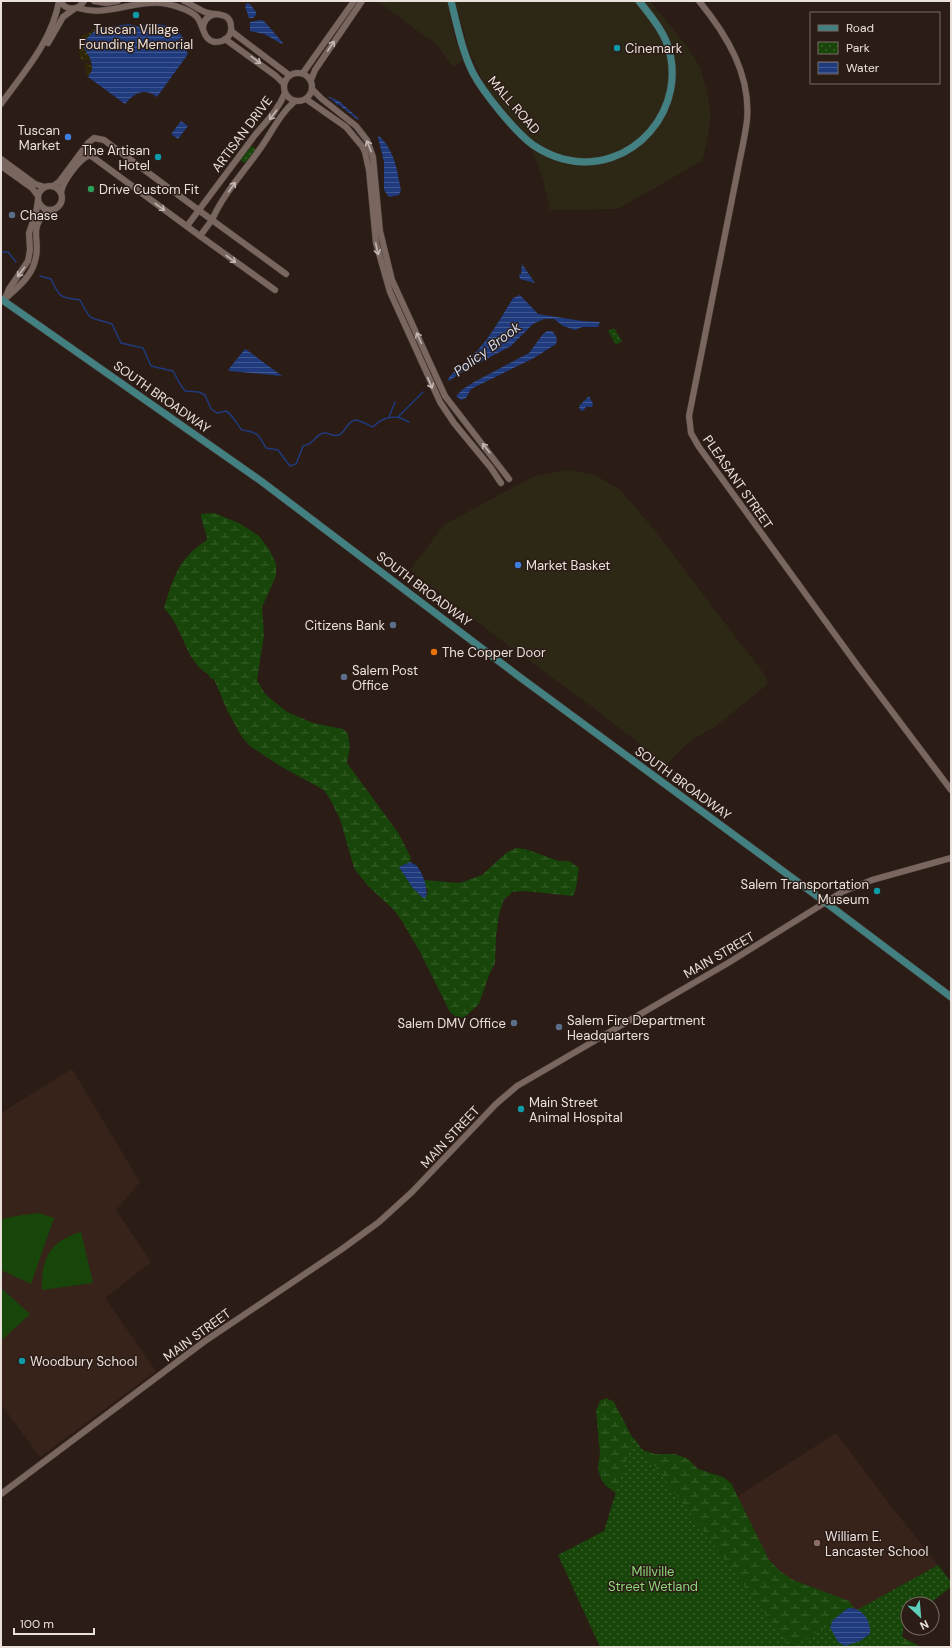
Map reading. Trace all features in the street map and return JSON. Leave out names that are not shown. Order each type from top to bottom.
[{"type":"main road","points":[[60,1],[66,8],[84,10],[113,10],[138,3],[154,2],[172,5],[196,17],[208,38],[212,41],[221,41],[225,39],[231,31],[228,18],[224,15],[207,13],[184,1]]},
{"type":"main road","points":[[1,104],[43,46],[54,22],[60,1]]},
{"type":"main road","points":[[43,46],[52,36],[63,16],[84,1]]},
{"type":"main road","points":[[94,1],[106,3],[118,1]]},
{"type":"main road","points":[[303,73],[354,1]]},
{"type":"main road","points":[[306,99],[312,89],[311,80],[315,70],[362,1]]},
{"type":"main road","name":"MALL ROAD","points":[[451,1],[468,62],[476,79],[490,99],[526,139],[538,148],[563,159],[586,162],[613,157],[637,145],[648,135],[658,122],[668,100],[672,77],[672,62],[669,48],[658,26],[639,1]]},
{"type":"main road","name":"PLEASANT STREET","points":[[699,1],[719,26],[736,59],[746,95],[747,120],[688,416],[691,433],[731,492],[951,790]]},
{"type":"main road","points":[[203,30],[203,26],[207,18],[215,14]]},
{"type":"main road","points":[[231,31],[289,75]]},
{"type":"main road","points":[[225,39],[276,76],[284,84]]},
{"type":"main road","points":[[311,80],[303,73],[293,73],[289,75],[284,84],[285,93],[288,97],[295,101],[306,99],[346,126],[362,146],[369,170],[376,243],[390,292],[440,402],[454,423],[491,468],[501,483]]},
{"type":"main road","points":[[312,89],[322,99],[356,126],[367,140],[373,157],[380,231],[392,280],[445,396],[509,479]]},
{"type":"main road","name":"ARTISAN DRIVE","points":[[187,226],[281,103],[285,93]]},
{"type":"main road","name":"ARTISAN DRIVE","points":[[200,236],[212,220],[217,207],[282,115],[295,101]]},
{"type":"main road","points":[[1,160],[35,184],[45,187],[53,186],[59,182],[88,143],[94,138],[104,140],[286,274]]},
{"type":"main road","points":[[85,147],[90,155],[274,290]]},
{"type":"main road","points":[[2,299],[23,283],[34,266],[37,252],[37,225],[49,210],[60,205],[62,201],[61,194],[63,185],[81,160],[90,155]]},
{"type":"main road","points":[[1,166],[32,188],[42,207],[49,210]]},
{"type":"main road","points":[[53,186],[61,194]]},
{"type":"main road","points":[[2,299],[28,261],[30,250],[29,233],[36,214],[40,192],[45,187]]},
{"type":"main road","name":"SOUTH BROADWAY","points":[[2,299],[261,481],[521,678],[825,902],[951,997]]},
{"type":"main road","name":"MAIN STREET","points":[[1,1494],[205,1341],[342,1249],[379,1222],[412,1192],[496,1104],[517,1086],[728,963],[825,902],[857,885],[951,858]]},
{"type":"shaded area","points":[[377,1],[447,1],[454,35],[463,61],[453,67],[438,46]]},
{"type":"shaded area","points":[[455,1],[650,1],[686,45],[700,67],[707,90],[711,113],[708,137],[702,161],[618,209],[550,210],[543,180],[528,137],[486,88],[468,48]]},
{"type":"shaded area","points":[[568,470],[593,474],[621,490],[659,536],[767,678],[768,684],[715,727],[691,740],[666,765],[590,705],[514,650],[410,570],[444,525],[534,476]]},
{"type":"shaded area","points":[[72,1069],[140,1182],[116,1210],[151,1262],[105,1298],[156,1371],[40,1457],[1,1404],[1,1113]]},
{"type":"shaded area","name":"William E. Lancaster School","points":[[836,1433],[938,1565],[790,1647],[698,1522]]},
{"type":"green space","points":[[251,146],[256,149],[245,163],[240,160]]},
{"type":"green space","points":[[614,328],[622,341],[616,345],[608,331]]},
{"type":"green space","points":[[214,513],[239,523],[259,536],[269,549],[276,564],[276,576],[262,607],[264,635],[257,680],[265,694],[287,712],[313,723],[343,729],[348,734],[350,747],[347,763],[399,834],[411,858],[410,862],[399,867],[412,887],[423,898],[425,898],[428,891],[423,880],[460,883],[482,875],[506,853],[516,848],[525,849],[559,861],[569,861],[579,868],[576,888],[573,896],[524,891],[511,892],[511,894],[504,899],[499,914],[496,936],[495,963],[489,975],[479,1004],[465,1017],[457,1018],[450,1012],[420,952],[402,921],[394,910],[368,886],[354,868],[340,819],[324,790],[280,766],[250,746],[242,737],[228,712],[214,679],[210,678],[209,675],[198,666],[187,649],[175,623],[164,608],[174,577],[183,561],[197,547],[207,540],[201,514]]},
{"type":"green space","points":[[39,1213],[54,1218],[31,1284],[1,1270],[1,1219]]},
{"type":"green space","points":[[81,1232],[93,1283],[42,1290],[43,1269],[50,1252],[62,1240]]},
{"type":"green space","points":[[1,1288],[30,1314],[1,1341]]},
{"type":"green space","name":"Millville Street Wetland","points":[[606,1398],[614,1402],[636,1445],[642,1450],[655,1454],[675,1454],[688,1459],[698,1469],[723,1477],[731,1483],[769,1560],[781,1572],[793,1580],[849,1601],[854,1608],[848,1608],[921,1647],[622,1647],[640,1510],[606,1486],[601,1479],[598,1469],[600,1453],[596,1411],[600,1401]]},
{"type":"green space","name":"Millville Street Wetland","points":[[633,1437],[790,1647],[600,1647],[558,1555],[604,1531]]},
{"type":"green space","points":[[938,1565],[951,1582],[951,1587],[939,1596],[900,1596],[900,1636],[902,1636],[901,1647],[790,1647]]},
{"type":"sand","points":[[98,28],[86,40],[88,55],[92,63],[86,59],[83,62],[80,57],[79,50],[81,36]]},
{"type":"sand","points":[[87,62],[92,66],[92,70],[88,77],[84,66]]},
{"type":"water","points":[[247,3],[250,4],[256,12],[256,15],[253,18],[249,18],[245,6]]},
{"type":"water","points":[[261,20],[264,21],[283,43],[282,44],[264,34],[250,31],[250,22]]},
{"type":"water","points":[[151,23],[175,27],[184,39],[184,46],[188,54],[157,97],[148,92],[144,92],[136,94],[125,104],[88,77],[92,70],[92,66],[90,58],[84,48],[84,43],[98,28],[129,24],[140,27]]},
{"type":"water","points":[[327,96],[339,101],[359,119],[358,120],[338,104],[336,105],[336,103]]},
{"type":"water","points":[[181,121],[188,126],[178,139],[171,134]]},
{"type":"water","points":[[379,136],[392,154],[401,190],[399,195],[389,197],[384,190],[384,162]]},
{"type":"water","points":[[522,264],[535,283],[520,279],[519,275],[521,274]]},
{"type":"water","points":[[520,295],[538,314],[582,321],[600,322],[598,327],[582,327],[575,330],[563,326],[554,319],[544,319],[533,324],[511,346],[462,372],[449,381],[448,379],[453,372],[471,357],[483,344],[513,298]]},
{"type":"water","points":[[547,331],[552,331],[555,334],[557,338],[556,344],[534,358],[471,389],[466,398],[461,400],[456,396],[463,389],[474,382],[529,353]]},
{"type":"water","points":[[245,349],[247,350],[282,376],[228,370]]},
{"type":"water","points":[[589,396],[593,404],[592,407],[586,407],[583,411],[580,410],[579,406]]},
{"type":"water","points":[[410,862],[416,865],[423,876],[427,891],[425,898],[423,898],[412,887],[399,867]]},
{"type":"water","points":[[848,1608],[853,1608],[865,1615],[869,1624],[870,1634],[860,1641],[845,1646],[838,1642],[830,1627],[833,1620]]},
{"type":"waterway","name":"Policy Brook","points":[[1,252],[8,252],[16,262]]},
{"type":"waterway","name":"Policy Brook","points":[[40,276],[51,279],[56,290],[61,296],[80,300],[87,313],[92,318],[112,324],[121,343],[143,348],[151,366],[173,371],[185,391],[199,392],[205,395],[211,409],[217,413],[226,411],[231,415],[242,430],[255,433],[262,440],[266,448],[278,450],[290,466],[296,464],[303,446],[309,444],[321,434],[326,433],[337,436],[343,432],[350,422],[355,420],[373,427],[384,419],[398,417],[423,392]]},
{"type":"waterway","points":[[389,417],[395,402]]},
{"type":"waterway","points":[[398,417],[409,422]]},
{"type":"place","name":"Tuscan Village Founding Memorial","points":[[136,15]]},
{"type":"place","name":"Cinemark","points":[[617,48]]},
{"type":"place","name":"Tuscan Market","points":[[68,137]]},
{"type":"place","name":"The Artisan Hotel","points":[[158,157]]},
{"type":"place","name":"Drive Custom Fit","points":[[91,189]]},
{"type":"place","name":"Chase","points":[[12,215]]},
{"type":"place","name":"Market Basket","points":[[518,565]]},
{"type":"place","name":"Citizens Bank","points":[[393,625]]},
{"type":"place","name":"The Copper Door","points":[[434,652]]},
{"type":"place","name":"Salem Post Office","points":[[344,677]]},
{"type":"place","name":"Salem Transportation Museum","points":[[877,891]]},
{"type":"place","name":"Salem DMV Office","points":[[514,1023]]},
{"type":"place","name":"Salem Fire Department Headquarters","points":[[559,1027]]},
{"type":"place","name":"Main Street Animal Hospital","points":[[521,1109]]},
{"type":"place","name":"Woodbury School","points":[[22,1361]]},
{"type":"place","name":"William E. Lancaster School","points":[[817,1543]]}]
